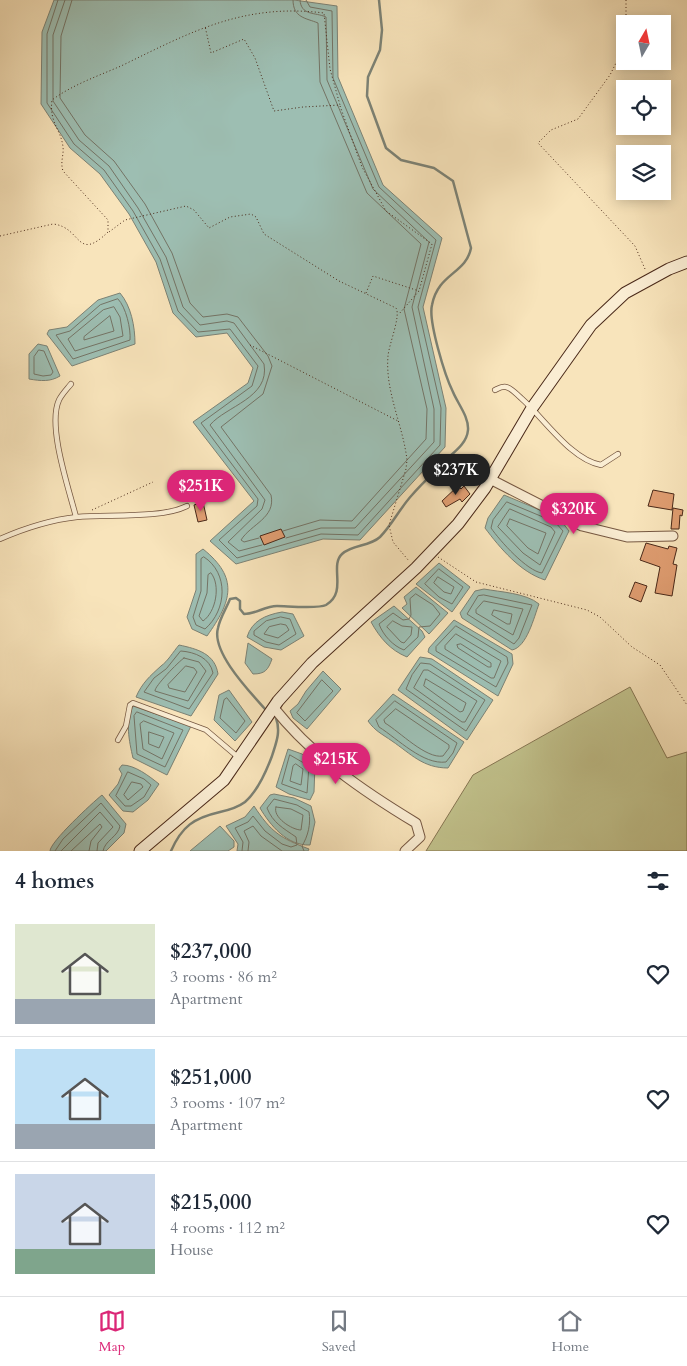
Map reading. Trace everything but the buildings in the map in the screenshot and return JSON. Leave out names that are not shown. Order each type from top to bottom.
[{"type":"street","points":[[140,851],[224,780],[274,708],[326,649],[416,568],[458,524],[490,479],[532,408],[591,324],[625,293],[669,269],[687,262]]},
{"type":"street","points":[[490,479],[567,519],[589,528],[627,537],[673,536]]},
{"type":"street","points":[[274,708],[295,734],[344,777],[369,795],[416,823],[420,837],[405,851]]},
{"type":"lane","points":[[70,384],[59,400],[56,420],[57,438],[76,517]]},
{"type":"lane","points":[[495,390],[504,386],[509,388],[532,408],[578,455],[590,463],[601,465],[618,454]]},
{"type":"lane","points":[[0,539],[25,528],[76,517],[168,512],[187,506]]},
{"type":"lane","points":[[118,740],[126,726],[130,705],[133,703],[206,730],[240,758]]},
{"type":"path","points":[[626,0],[626,15]]},
{"type":"path","points":[[108,232],[108,220],[63,171],[61,163],[63,149],[53,119],[52,100],[205,26],[249,14],[295,9],[324,13],[330,69],[340,105],[362,167],[386,210],[432,244],[419,291],[398,315],[389,343],[388,358],[391,394],[406,452],[406,469],[389,525],[393,542],[416,568]]},
{"type":"path","points":[[205,26],[211,53],[244,39],[255,58],[274,111],[340,105]]},
{"type":"path","points":[[616,63],[610,75],[578,119],[551,130],[538,143],[635,246],[650,279]]},
{"type":"path","points":[[0,236],[53,224],[67,228],[81,243],[88,245],[96,244],[108,232],[125,220],[186,206],[194,210],[210,228],[230,218],[251,214],[256,217],[264,234],[339,281],[396,308],[398,315]]},
{"type":"path","points":[[365,293],[373,276],[419,291]]},
{"type":"path","points":[[250,345],[398,422]]},
{"type":"path","points":[[76,517],[153,482]]},
{"type":"path","points":[[433,551],[450,566],[476,582],[587,610],[600,617],[632,647],[660,665],[687,705]]},
{"type":"green space","points":[[630,687],[667,758],[687,752],[687,851],[426,851],[473,775]]},
{"type":"water","points":[[54,0],[294,0],[337,6],[338,77],[383,185],[442,238],[423,307],[446,408],[445,447],[360,540],[323,539],[236,564],[210,541],[254,501],[193,422],[248,383],[253,368],[227,333],[196,337],[173,313],[156,262],[129,214],[100,174],[70,148],[41,104],[42,32]]},
{"type":"water","points":[[120,293],[132,317],[135,344],[72,366],[47,334],[49,330],[67,327],[98,300]]},
{"type":"water","points":[[38,344],[47,346],[60,376],[45,380],[29,379],[29,354]]},
{"type":"water","points":[[504,495],[559,518],[569,531],[545,580],[519,565],[504,551],[485,528],[488,518]]},
{"type":"water","points":[[203,549],[215,560],[222,570],[227,580],[228,590],[222,612],[207,636],[192,629],[187,617],[196,590],[196,554]]},
{"type":"water","points":[[439,563],[470,587],[452,612],[416,584]]},
{"type":"water","points":[[416,587],[448,613],[429,634],[402,608],[407,604],[404,597]]},
{"type":"water","points":[[484,589],[520,595],[539,604],[526,638],[517,648],[512,650],[462,618],[460,613],[475,591]]},
{"type":"water","points":[[394,606],[422,631],[425,637],[407,657],[395,651],[386,643],[371,622]]},
{"type":"water","points":[[282,612],[293,614],[304,636],[281,650],[264,647],[247,637],[252,627],[260,620]]},
{"type":"water","points":[[454,620],[512,654],[513,664],[498,696],[428,652],[429,648]]},
{"type":"water","points":[[248,643],[272,659],[267,669],[263,672],[253,674],[245,663]]},
{"type":"water","points":[[179,645],[193,648],[205,654],[213,662],[218,674],[191,716],[136,697],[147,680],[166,662]]},
{"type":"water","points":[[420,657],[432,659],[493,700],[467,740],[398,690]]},
{"type":"water","points":[[323,671],[341,689],[307,729],[293,718],[290,711],[298,704]]},
{"type":"water","points":[[229,690],[252,722],[235,741],[214,720],[219,695]]},
{"type":"water","points":[[393,694],[464,742],[448,768],[431,766],[424,763],[379,732],[368,721]]},
{"type":"water","points":[[133,706],[191,726],[167,775],[133,758],[128,725]]},
{"type":"water","points":[[288,749],[302,754],[315,765],[314,792],[310,800],[289,794],[276,787]]},
{"type":"water","points":[[122,765],[137,769],[159,784],[148,800],[133,812],[123,811],[109,795],[118,784],[122,774],[119,769]]},
{"type":"water","points":[[102,795],[126,824],[124,833],[106,851],[50,851],[64,831]]},
{"type":"water","points":[[270,795],[294,798],[311,806],[315,822],[310,845],[294,842],[287,838],[264,815],[260,808]]},
{"type":"water","points":[[254,806],[277,833],[309,849],[308,851],[237,851],[238,844],[226,826],[245,817]]},
{"type":"water","points":[[220,826],[234,841],[234,847],[228,851],[190,851]]},
{"type":"waterway","points":[[265,709],[233,671],[220,648],[217,638],[218,628],[230,599],[236,598],[240,601],[240,609],[244,614],[273,606],[310,607],[326,605],[336,593],[337,565],[338,559],[342,554],[380,537],[416,490],[461,445],[466,438],[468,430],[465,415],[455,397],[442,362],[431,313],[435,294],[440,286],[464,263],[471,248],[453,181],[434,168],[401,160],[386,148],[367,96],[368,77],[380,50],[382,30],[379,0]]},
{"type":"waterway","points":[[171,851],[184,829],[190,824],[211,814],[239,806],[258,787],[275,747],[278,733],[276,718]]}]
